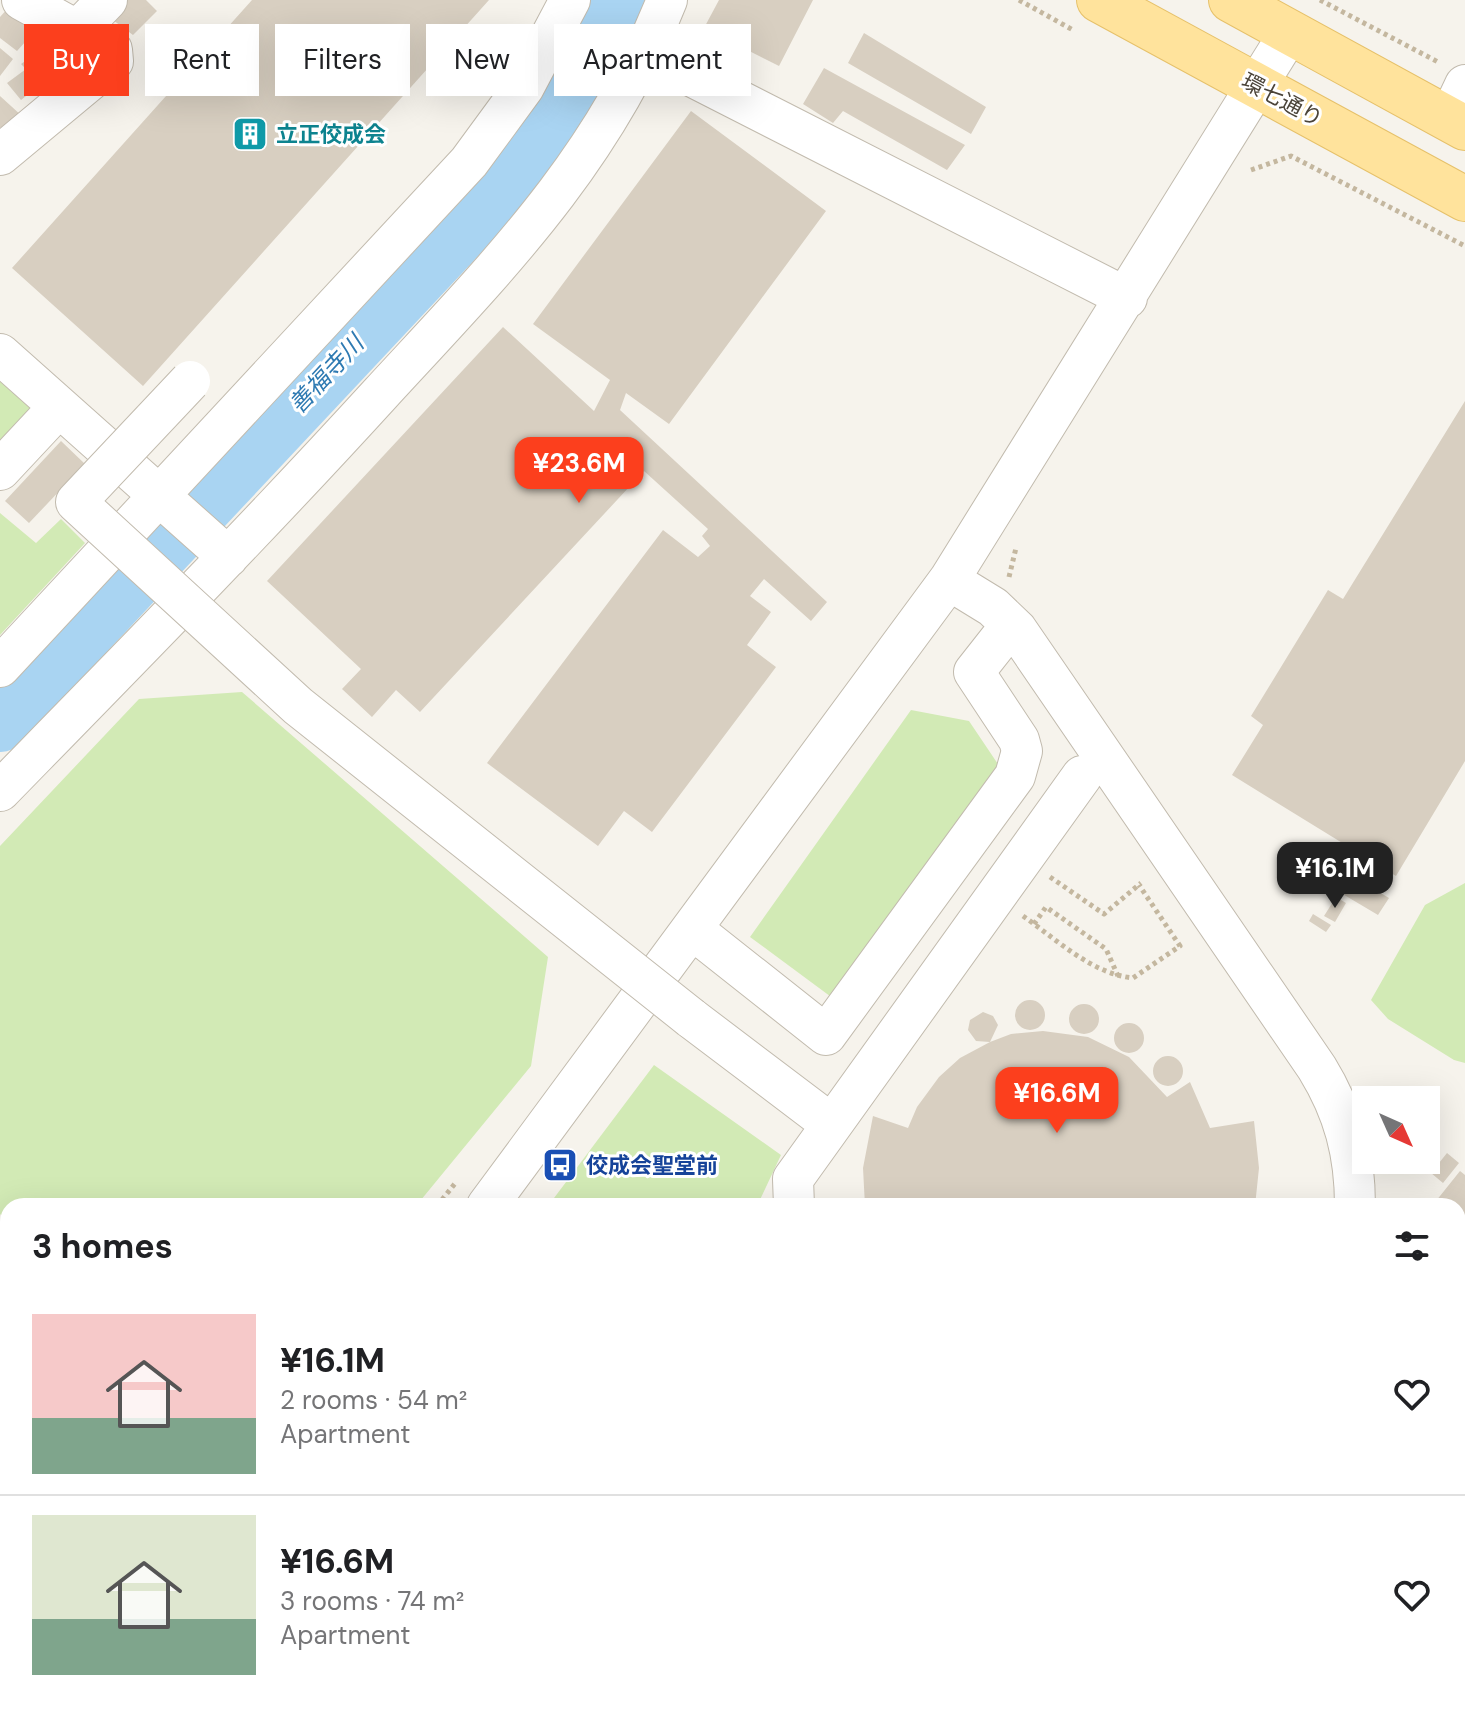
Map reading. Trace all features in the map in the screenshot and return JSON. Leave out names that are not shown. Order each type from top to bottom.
[{"type":"main road","name":"環七通り","points":[[1099,0],[1465,199]]},
{"type":"main road","points":[[1231,0],[1290,32],[1458,100]]},
{"type":"street","points":[[22,0],[65,24]]},
{"type":"street","points":[[84,24],[107,0]]},
{"type":"street","points":[[0,667],[167,503],[469,162],[524,87],[570,0]]},
{"type":"street","points":[[657,24],[667,0]]},
{"type":"street","points":[[493,1198],[949,580],[1290,32]]},
{"type":"street","points":[[0,155],[74,96]]},
{"type":"street","points":[[0,791],[222,552],[532,228],[601,134],[622,96]]},
{"type":"street","points":[[730,96],[1127,298]]},
{"type":"street","points":[[0,354],[222,552]]},
{"type":"street","points":[[190,381],[76,502],[298,706],[691,1018],[831,1124]]},
{"type":"street","points":[[0,470],[58,408]]},
{"type":"street","points":[[949,580],[993,607],[1011,625],[1102,749],[1329,1087],[1350,1142],[1355,1198]]},
{"type":"street","points":[[692,929],[826,1035],[1015,776],[1022,751],[1019,740],[974,672],[1011,625]]},
{"type":"street","points":[[794,1198],[793,1179],[1082,776]]},
{"type":"path","points":[[1320,0],[1458,100]]},
{"type":"path","name":"環七通り","points":[[1243,183],[1251,170],[1291,156],[1465,246]]},
{"type":"path","points":[[1007,585],[1013,552],[1021,539]]},
{"type":"path","points":[[1068,889],[1104,914],[1151,875]]},
{"type":"path","points":[[995,897],[1097,967],[1118,977],[1133,978],[1180,946],[1139,885]]},
{"type":"path","points":[[1034,924],[1046,907],[1106,949],[1118,977]]},
{"type":"green space","points":[[0,376],[33,409],[0,445]]},
{"type":"green space","points":[[0,513],[36,543],[61,519],[85,543],[0,635]]},
{"type":"green space","points":[[242,692],[548,957],[531,1066],[423,1198],[0,1198],[0,846],[139,699]]},
{"type":"green space","points":[[911,710],[969,721],[1006,776],[842,1005],[750,937]]},
{"type":"green space","points":[[1465,883],[1465,1063],[1454,1060],[1388,1019],[1371,1000],[1425,905]]},
{"type":"green space","points":[[654,1065],[781,1155],[761,1198],[554,1198]]},
{"type":"building","points":[[127,0],[146,0],[157,11],[133,35],[129,32],[129,24],[118,24],[109,17]]},
{"type":"building","name":"立正佼成会","points":[[252,0],[489,0],[467,24],[426,24],[426,70],[410,88],[410,24],[275,24],[275,96],[403,96],[143,386],[12,268],[166,96],[259,96],[259,24],[231,24]]},
{"type":"building","points":[[719,0],[813,0],[779,66],[751,52],[751,24],[706,24]]},
{"type":"building","points":[[8,8],[27,24],[24,24],[24,43],[17,51],[0,38],[0,17]]},
{"type":"building","points":[[864,33],[986,107],[971,134],[848,63]]},
{"type":"building","points":[[0,48],[13,59],[0,76]]},
{"type":"building","points":[[824,68],[965,145],[947,170],[843,111],[833,123],[803,104]]},
{"type":"building","points":[[24,70],[26,96],[21,100],[7,83]]},
{"type":"building","points":[[0,96],[22,116],[7,134],[0,127]]},
{"type":"building","points":[[691,111],[826,211],[669,424],[626,393],[620,410],[827,602],[811,621],[764,579],[750,596],[771,612],[747,645],[776,667],[652,832],[624,811],[598,846],[487,763],[663,530],[698,557],[710,546],[702,536],[708,529],[644,471],[420,712],[396,690],[372,717],[342,689],[361,669],[267,581],[503,327],[594,411],[610,380],[533,324]]},
{"type":"building","points":[[1465,401],[1465,761],[1396,876],[1232,775],[1263,725],[1251,716],[1328,590],[1343,599]]},
{"type":"building","points":[[61,441],[85,464],[29,523],[5,501]]},
{"type":"building","points":[[1329,862],[1389,898],[1378,915],[1319,880]]},
{"type":"building","points":[[1336,897],[1346,903],[1335,922],[1324,916]]},
{"type":"building","points":[[1313,914],[1331,925],[1326,932],[1309,921]]},
{"type":"building","points":[[1030,1000],[1041,1004],[1045,1015],[1041,1026],[1030,1030],[1019,1026],[1015,1015],[1019,1004]]},
{"type":"building","points":[[1084,1004],[1095,1008],[1099,1019],[1095,1030],[1084,1034],[1073,1030],[1069,1019],[1073,1008]]},
{"type":"building","points":[[983,1012],[993,1016],[998,1025],[990,1042],[976,1041],[968,1030],[970,1020]]},
{"type":"building","points":[[1129,1023],[1140,1027],[1144,1038],[1140,1049],[1129,1053],[1118,1049],[1114,1038],[1118,1027]]},
{"type":"building","points":[[1043,1031],[1088,1037],[1129,1057],[1167,1097],[1190,1082],[1210,1128],[1254,1121],[1259,1168],[1256,1198],[865,1198],[863,1168],[873,1116],[908,1128],[917,1107],[939,1077],[960,1058],[1011,1034]]},
{"type":"building","points":[[1168,1056],[1179,1060],[1183,1071],[1179,1082],[1168,1086],[1157,1082],[1153,1071],[1157,1060]]},
{"type":"building","points":[[1447,1153],[1459,1163],[1443,1183],[1432,1174],[1440,1174],[1440,1162]]},
{"type":"building","points":[[1460,1171],[1465,1175],[1465,1198],[1438,1198]]},
{"type":"waterway","name":"善福寺川","points":[[0,722],[513,175],[581,75],[615,0]]},
{"type":"place","name":"立正佼成会","points":[[250,134]]},
{"type":"place","name":"佼成会聖堂前","points":[[560,1165]]}]
